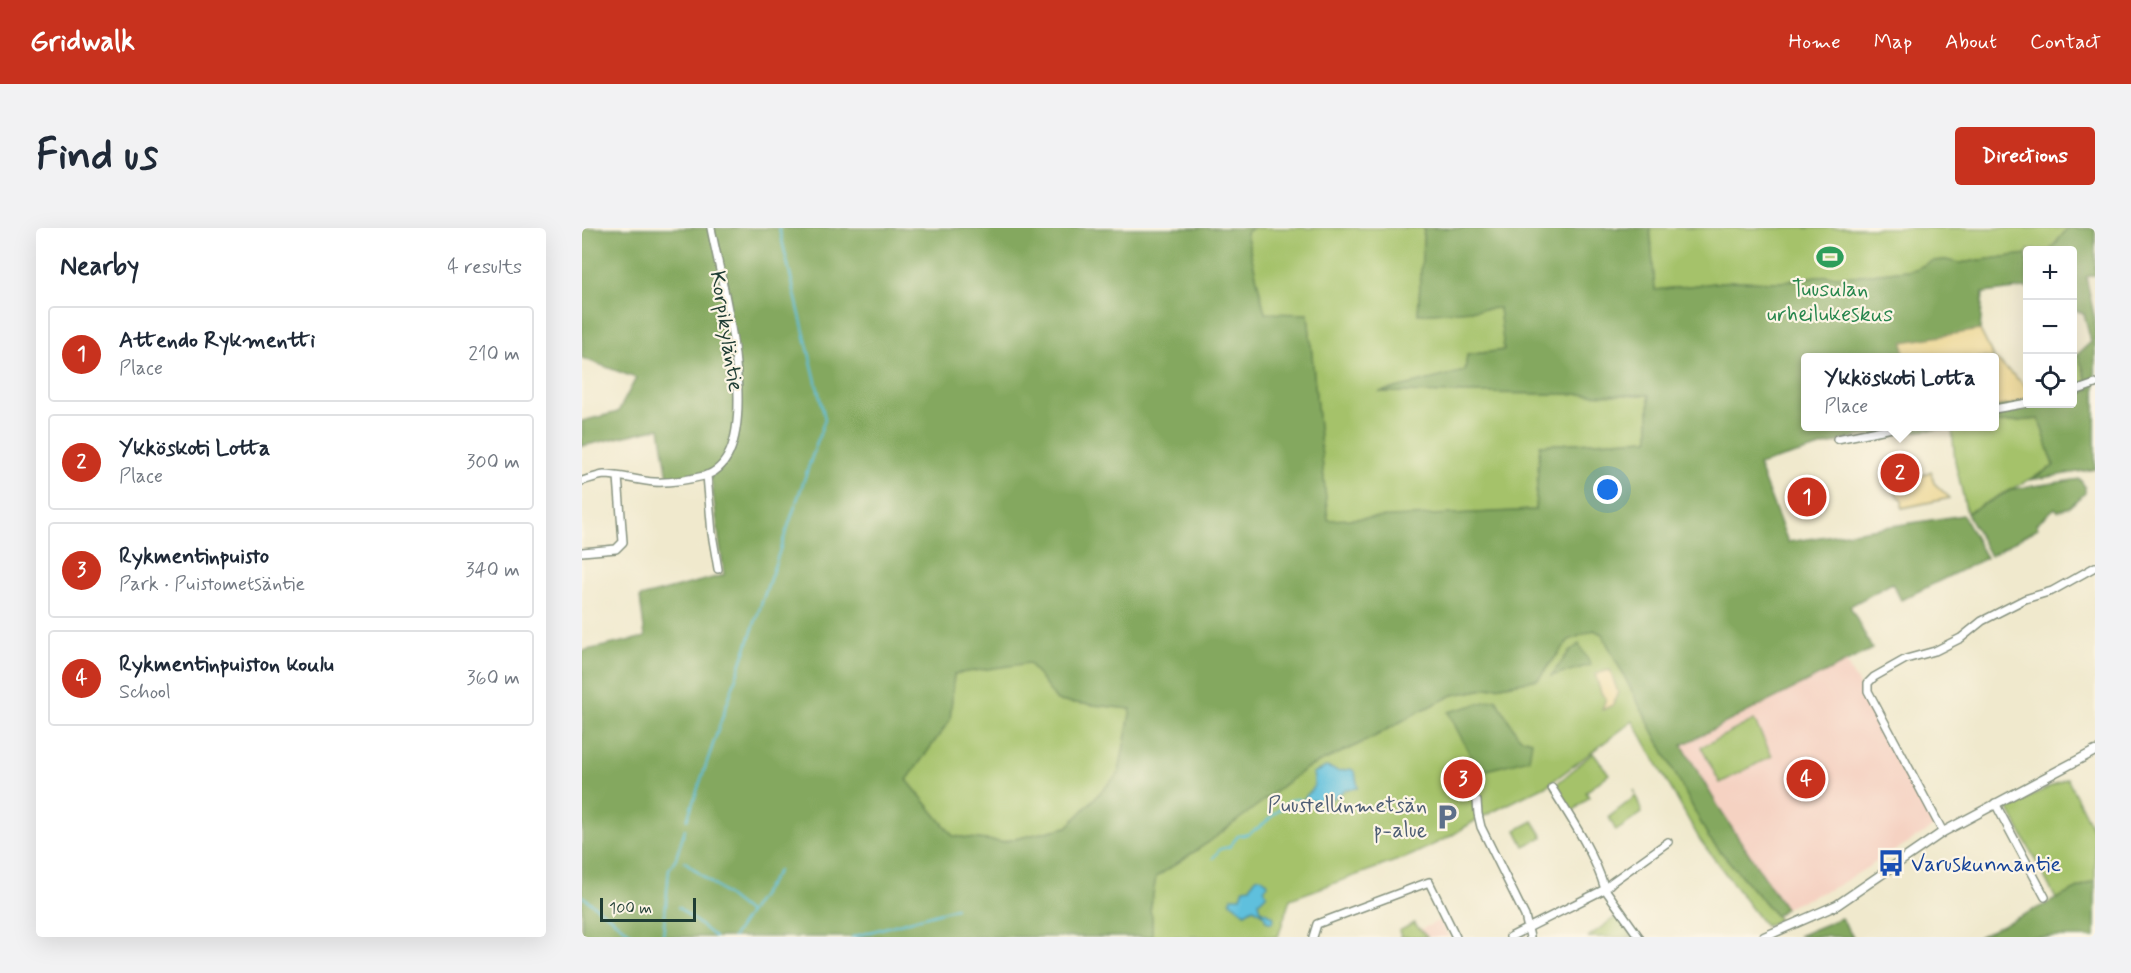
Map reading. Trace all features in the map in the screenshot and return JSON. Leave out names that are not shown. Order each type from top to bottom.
[{"type":"street","name":"Korpikyläntie","points":[[582,481],[603,475],[654,482],[677,482],[707,475],[723,465],[730,454],[738,425],[734,344],[711,228]]},
{"type":"street","points":[[2077,391],[2095,384]]},
{"type":"street","points":[[1999,408],[2023,405]]},
{"type":"street","points":[[1837,439],[1877,431]]},
{"type":"street","points":[[707,475],[711,534],[718,569]]},
{"type":"street","points":[[582,552],[616,549],[623,542],[618,477]]},
{"type":"street","points":[[1943,832],[1868,691],[1868,683],[1874,677],[1906,659],[1935,651],[1961,638],[1982,621],[2009,607],[2052,591],[2095,567]]},
{"type":"street","points":[[1764,937],[1828,910],[1851,897],[1943,832],[2095,751]]},
{"type":"street","points":[[1552,788],[1580,834],[1605,889],[1639,937]]},
{"type":"street","points":[[1477,801],[1482,826],[1525,916],[1530,937]]},
{"type":"street","points":[[1995,803],[2045,897]]},
{"type":"street","points":[[1510,937],[1605,889],[1668,842]]},
{"type":"street","points":[[1313,937],[1317,924],[1429,882],[1456,937]]},
{"type":"shaded area","points":[[1846,662],[1935,826],[1837,886],[1785,908],[1722,813],[1682,746]]},
{"type":"shaded area","points":[[1440,920],[1449,937],[1399,937],[1422,929]]},
{"type":"green space","points":[[582,228],[1253,228],[1246,233],[1265,313],[1308,314],[1328,520],[1535,510],[1540,445],[1649,439],[1649,395],[1379,392],[1465,371],[1467,355],[1504,350],[1499,308],[1418,314],[1424,228],[1650,228],[1655,290],[1733,281],[1781,282],[1817,276],[1853,276],[1916,269],[1932,261],[1946,260],[1959,263],[2023,255],[2023,288],[1983,293],[1980,330],[1903,342],[1904,353],[1801,353],[1801,431],[1919,431],[1855,437],[1758,465],[1788,542],[1963,515],[1986,558],[1901,600],[1892,583],[1850,606],[1872,649],[1682,745],[1722,813],[1785,908],[1776,916],[1709,838],[1602,634],[1594,630],[1569,640],[1538,679],[1453,695],[1372,738],[1305,769],[1209,842],[1156,877],[1150,911],[1152,937],[582,937],[582,651],[645,637],[640,597],[724,575],[710,471],[668,478],[660,428],[582,446],[582,421],[618,412],[636,378],[582,358]],"holes":[[[1029,663],[1057,701],[1131,709],[1119,773],[1067,827],[1002,842],[953,836],[907,780],[950,720],[954,674]]]},
{"type":"green space","points":[[1253,228],[1424,228],[1418,314],[1499,308],[1505,350],[1467,355],[1465,371],[1382,392],[1649,395],[1649,439],[1540,445],[1535,510],[1328,521],[1308,314],[1265,314],[1246,233]]},
{"type":"green space","name":"Tuusulan urheilukeskus","points":[[1650,228],[2068,228],[2053,246],[2023,246],[2023,255],[1959,263],[1946,260],[1932,261],[1916,269],[1853,276],[1817,276],[1781,282],[1732,281],[1655,290]]},
{"type":"green space","points":[[2068,228],[2095,228],[2095,275],[2086,277],[2095,320],[2095,469],[2030,480],[2054,466],[2039,419],[1999,423],[1999,407],[2023,404],[2023,408],[2077,408],[2077,394],[2090,389],[2078,354],[2091,342],[2084,314],[2077,311],[2077,246],[2053,246]]},
{"type":"green space","points":[[2077,355],[2090,390],[2077,395]]},
{"type":"green space","points":[[2039,419],[2054,466],[1967,513],[1955,461],[1952,431],[1999,431],[1999,423]]},
{"type":"green space","points":[[2080,479],[2085,487],[2085,493],[2069,507],[2058,511],[2055,508],[2036,524],[2038,528],[1990,556],[1967,513],[2013,489]]},
{"type":"green space","points":[[1594,630],[1602,634],[1709,838],[1779,920],[1765,926],[1700,840],[1633,721],[1549,784],[1476,820],[1451,836],[1412,855],[1290,899],[1278,937],[1152,937],[1150,911],[1156,877],[1209,842],[1305,769],[1372,738],[1453,695],[1538,679],[1569,640]]},
{"type":"green space","points":[[1579,644],[1591,665],[1551,676],[1568,653]]},
{"type":"green space","points":[[1029,662],[1057,701],[1131,709],[1119,773],[1067,827],[1002,842],[953,836],[907,780],[950,720],[954,674]]},
{"type":"green space","points":[[1496,699],[1517,734],[1521,738],[1532,741],[1529,759],[1479,772],[1448,712]]},
{"type":"green space","points":[[1754,720],[1772,756],[1720,783],[1701,747]]},
{"type":"green space","points":[[1593,753],[1609,774],[1586,792],[1589,797],[1572,812],[1553,787]]},
{"type":"green space","points":[[2067,778],[2095,834],[2095,880],[2056,899],[2008,808]]},
{"type":"green space","points":[[1634,790],[1642,813],[1616,831],[1609,817],[1636,796]]},
{"type":"green space","points":[[1533,821],[1543,837],[1524,846],[1516,830]]},
{"type":"green space","points":[[2095,880],[2095,937],[1978,937]]},
{"type":"green space","points":[[1617,916],[1633,937],[1588,937]]},
{"type":"green space","points":[[1841,918],[1853,937],[1798,936]]},
{"type":"green space","points":[[1414,923],[1427,937],[1399,937],[1401,936],[1399,931]]},
{"type":"sand","points":[[1980,330],[1992,353],[1904,353],[1903,342]]},
{"type":"sand","points":[[1999,362],[2023,383],[2023,403],[1999,406]]},
{"type":"sand","points":[[1931,471],[1934,483],[1950,498],[1902,508],[1902,500],[1893,490]]},
{"type":"sand","points":[[1610,670],[1618,692],[1613,705],[1602,710],[1606,698],[1601,693],[1595,674]]},
{"type":"water","points":[[1326,767],[1338,771],[1351,769],[1355,772],[1358,788],[1345,790],[1330,800],[1302,801],[1312,790],[1313,773]]},
{"type":"water","points":[[1261,877],[1268,885],[1264,889],[1267,894],[1259,902],[1261,910],[1273,916],[1271,923],[1266,921],[1258,910],[1253,908],[1245,913],[1230,902],[1232,897],[1241,897],[1244,888],[1250,887],[1256,878]]},
{"type":"waterway","points":[[687,820],[825,419],[779,228]]},
{"type":"waterway","points":[[1213,858],[1220,849],[1229,847],[1238,836],[1248,834],[1260,827],[1290,800],[1302,801]]},
{"type":"waterway","points":[[663,937],[669,869],[676,858],[685,829]]},
{"type":"waterway","points":[[684,861],[749,913],[778,871]]},
{"type":"waterway","points":[[582,896],[636,937]]},
{"type":"waterway","points":[[678,907],[715,937]]},
{"type":"waterway","points":[[852,937],[956,908]]},
{"type":"waterway","points":[[733,937],[749,913]]},
{"type":"place","name":"Tuusulan urheilukeskus","points":[[1830,257]]},
{"type":"place","name":"Ykköskoti Lotta","points":[[1900,473]]},
{"type":"place","name":"Attendo Rykmentti","points":[[1807,497]]},
{"type":"place","name":"Rykmentinpuisto","points":[[1463,779]]},
{"type":"place","name":"Rykmentinpuiston koulu","points":[[1806,779]]},
{"type":"place","name":"Puustellinmetsän p-alue","points":[[1447,817]]},
{"type":"place","name":"Varuskunnantie","points":[[1891,863]]}]
